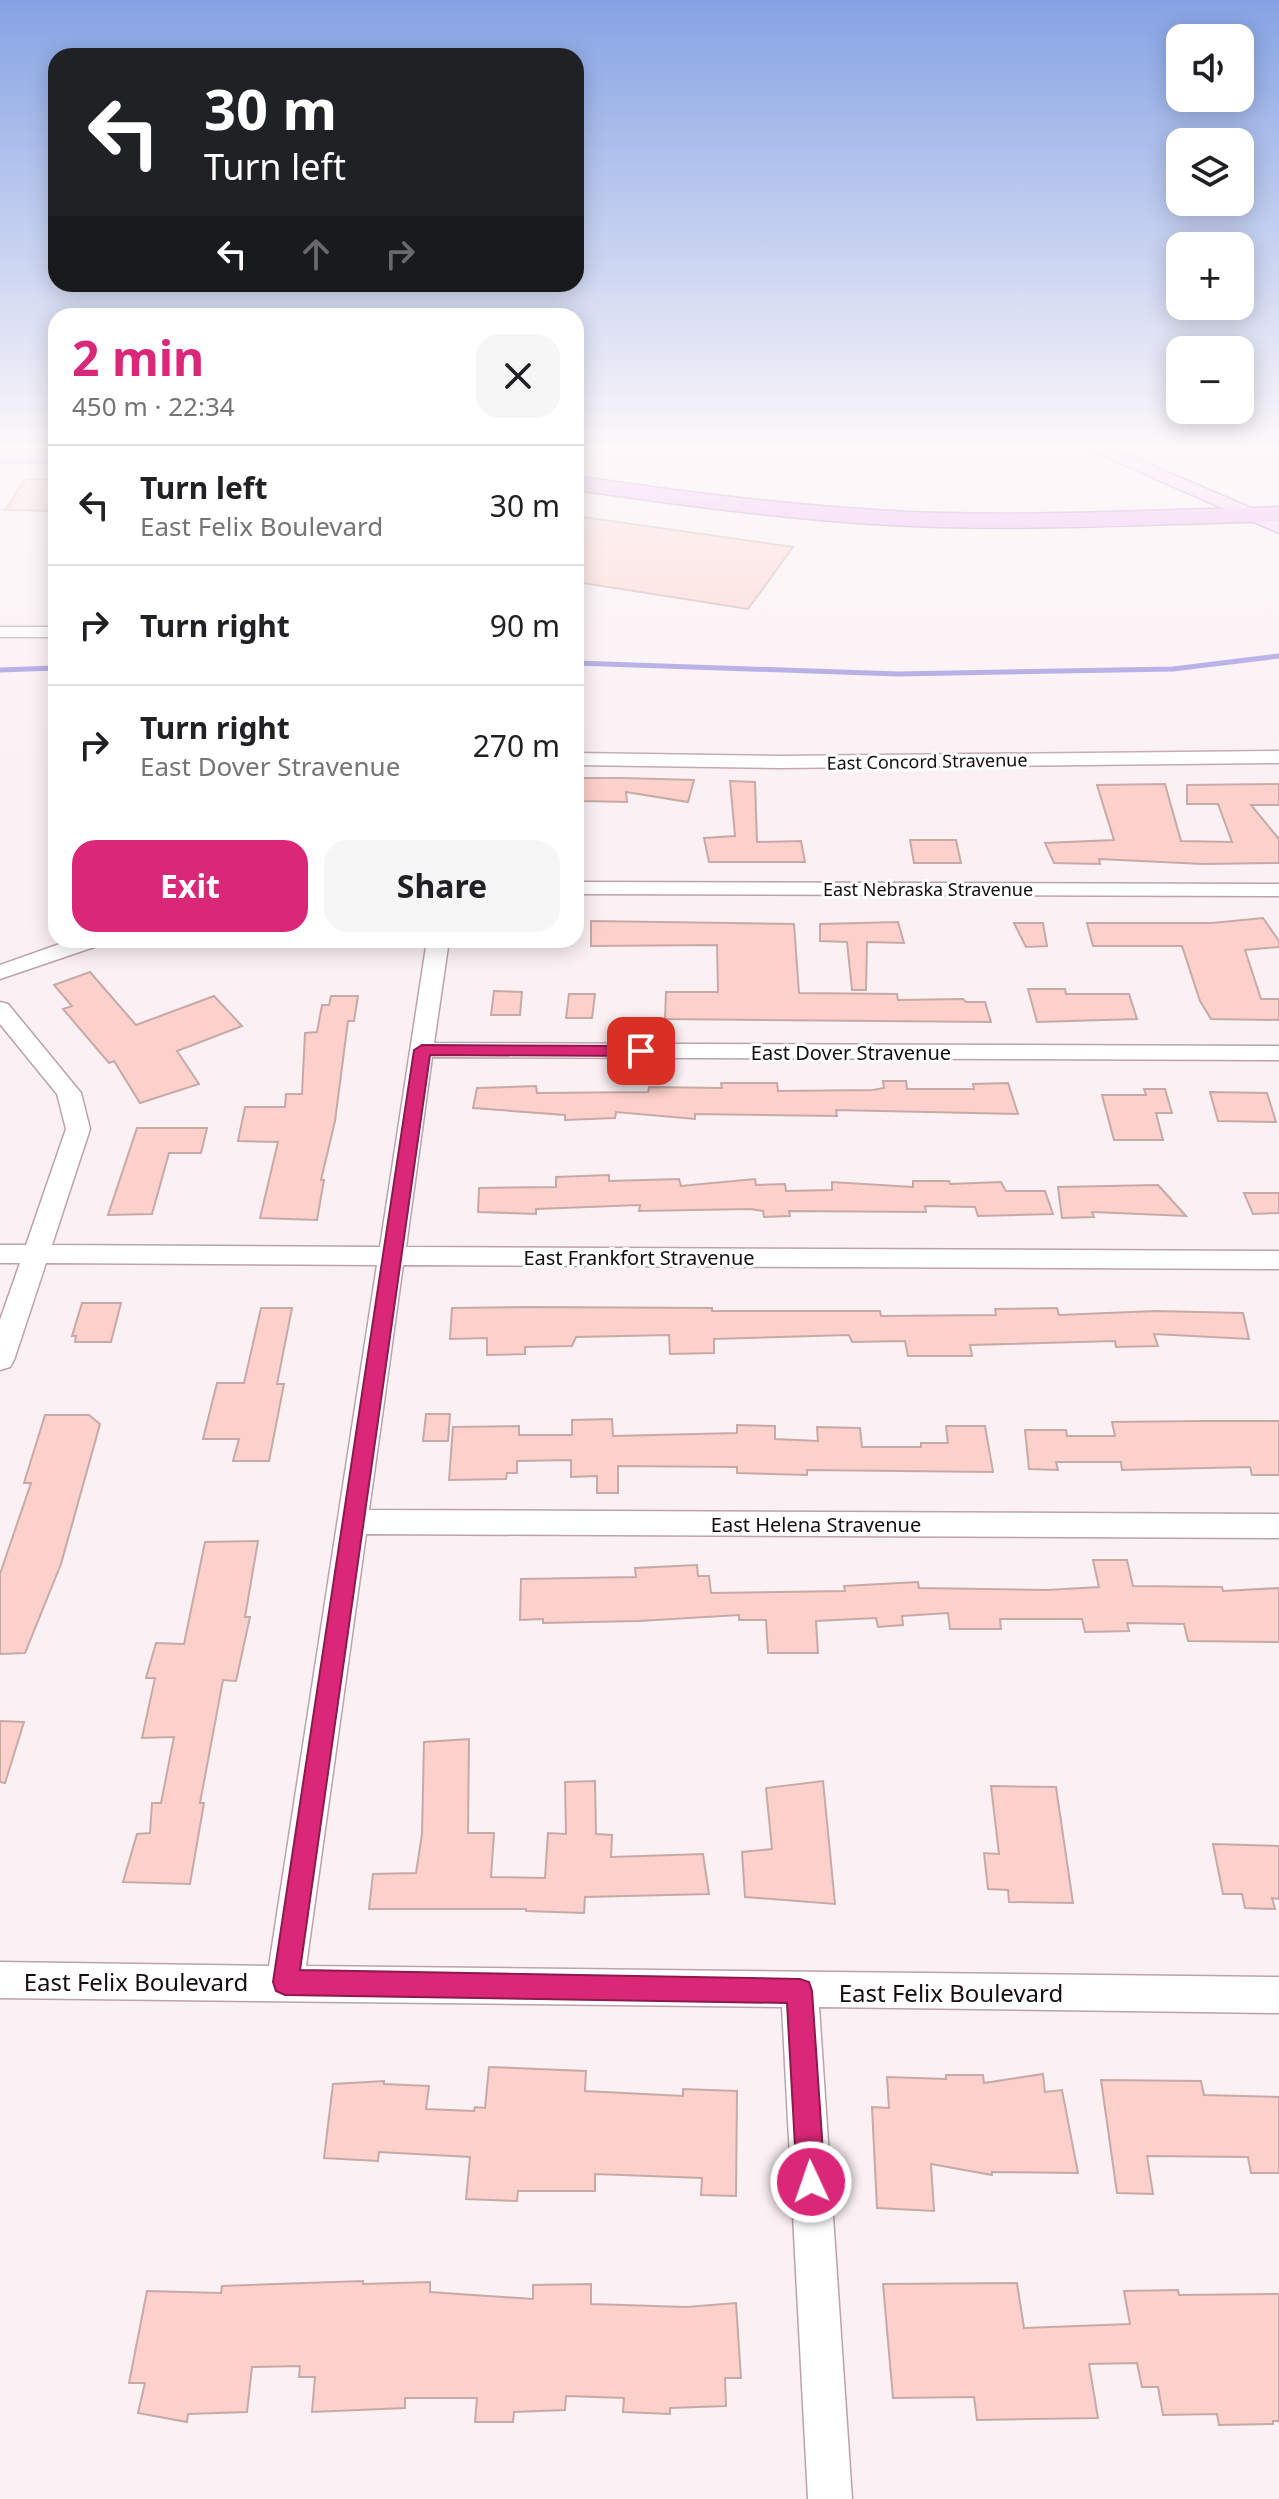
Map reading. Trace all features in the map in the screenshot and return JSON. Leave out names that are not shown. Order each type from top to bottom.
[{"type":"street","points":[[0,632],[48,632]]},
{"type":"street","name":"East Concord Stravenue","points":[[584,759],[780,762],[1279,757]]},
{"type":"street","name":"East Nebraska Stravenue","points":[[584,888],[1279,890]]},
{"type":"street","points":[[0,972],[69,948]]},
{"type":"street","points":[[285,1982],[437,948]]},
{"type":"street","points":[[0,1009],[69,1093],[78,1129],[0,1360]]},
{"type":"street","name":"East Dover Stravenue","points":[[422,1050],[1279,1053]]},
{"type":"street","name":"East Frankfort Stravenue","points":[[0,1254],[1279,1260]]},
{"type":"street","name":"East Helena Stravenue","points":[[353,1522],[1279,1526]]},
{"type":"street","name":"East Felix Boulevard","points":[[0,1980],[1279,1995]]},
{"type":"street","points":[[800,1991],[830,2499]]},
{"type":"building","points":[[584,564],[781,564],[748,609],[584,583]]},
{"type":"building","points":[[584,778],[694,780],[688,802],[626,792],[627,802],[584,801]]},
{"type":"building","points":[[730,781],[755,782],[757,842],[801,841],[805,862],[709,862],[704,838],[735,836]]},
{"type":"building","points":[[1165,784],[1181,841],[1232,842],[1218,804],[1187,804],[1187,785],[1279,784],[1279,805],[1251,805],[1279,839],[1279,863],[1203,864],[1099,859],[1100,864],[1054,863],[1045,843],[1114,840],[1097,785]]},
{"type":"building","points":[[910,840],[956,840],[961,863],[914,863]]},
{"type":"building","points":[[1263,918],[1279,941],[1279,947],[1245,950],[1261,999],[1279,999],[1279,1020],[1211,1019],[1200,1001],[1182,946],[1093,946],[1087,923],[1212,923]]},
{"type":"building","points":[[591,921],[794,924],[799,993],[897,994],[898,1000],[963,999],[966,1002],[985,1002],[991,1022],[665,1019],[666,992],[718,992],[717,945],[591,946]]},
{"type":"building","points":[[898,922],[904,943],[867,942],[866,990],[852,990],[847,942],[820,941],[820,924]]},
{"type":"building","points":[[1014,923],[1043,923],[1047,946],[1026,947]]},
{"type":"building","points":[[90,972],[136,1025],[214,996],[242,1026],[177,1051],[199,1084],[140,1103],[114,1061],[109,1063],[63,1009],[72,1006],[54,985]]},
{"type":"building","points":[[1028,989],[1065,989],[1066,994],[1129,994],[1137,1019],[1037,1022]]},
{"type":"building","points":[[494,991],[522,992],[520,1015],[491,1015]]},
{"type":"building","points":[[569,994],[595,994],[592,1018],[566,1018]]},
{"type":"building","points":[[331,996],[358,996],[354,1021],[348,1021],[335,1121],[321,1180],[324,1180],[317,1220],[260,1218],[278,1142],[238,1141],[245,1107],[285,1107],[286,1094],[302,1094],[305,1033],[317,1032],[322,1005],[329,1005]]},
{"type":"building","points":[[883,1081],[906,1081],[907,1089],[974,1089],[973,1084],[1008,1083],[1018,1114],[836,1110],[837,1116],[695,1114],[695,1119],[616,1112],[615,1118],[565,1120],[565,1115],[473,1108],[477,1088],[536,1086],[537,1093],[648,1092],[649,1087],[722,1088],[721,1083],[777,1083],[778,1091],[873,1090],[884,1088]]},
{"type":"building","points":[[1144,1089],[1165,1089],[1172,1113],[1156,1113],[1163,1140],[1114,1140],[1102,1095],[1146,1095]]},
{"type":"building","points":[[1210,1092],[1267,1093],[1276,1122],[1218,1121]]},
{"type":"building","points":[[137,1128],[207,1128],[201,1153],[169,1153],[152,1214],[108,1215]]},
{"type":"building","points":[[609,1175],[609,1181],[679,1179],[681,1186],[755,1179],[756,1185],[785,1184],[786,1191],[832,1190],[832,1182],[913,1187],[913,1181],[949,1181],[950,1184],[1001,1182],[1006,1191],[1045,1191],[1053,1214],[978,1216],[975,1207],[925,1206],[926,1212],[789,1211],[790,1216],[764,1217],[763,1211],[750,1209],[639,1211],[640,1205],[536,1209],[536,1214],[478,1212],[479,1188],[556,1187],[556,1177]]},
{"type":"building","points":[[1158,1185],[1186,1216],[1092,1212],[1094,1217],[1062,1218],[1058,1187]]},
{"type":"building","points":[[1244,1193],[1279,1193],[1279,1213],[1253,1214]]},
{"type":"building","points":[[82,1303],[121,1303],[111,1342],[75,1342],[76,1336],[72,1336]]},
{"type":"building","points":[[261,1308],[292,1308],[277,1384],[284,1384],[269,1461],[233,1461],[239,1439],[203,1439],[217,1383],[244,1383]]},
{"type":"building","points":[[452,1308],[880,1311],[881,1316],[996,1315],[995,1309],[1057,1308],[1059,1315],[1156,1311],[1243,1313],[1249,1339],[1154,1334],[1158,1346],[1116,1347],[1115,1341],[970,1345],[972,1356],[908,1356],[905,1341],[852,1342],[849,1335],[714,1339],[714,1353],[670,1354],[669,1335],[576,1337],[572,1346],[525,1347],[525,1354],[487,1355],[487,1338],[450,1339]]},
{"type":"building","points":[[426,1414],[450,1414],[448,1441],[423,1441]]},
{"type":"building","points":[[45,1415],[89,1415],[100,1424],[61,1564],[25,1653],[0,1654],[0,1574],[31,1483],[24,1483]]},
{"type":"building","points":[[612,1419],[613,1436],[737,1433],[737,1425],[775,1426],[775,1439],[818,1441],[817,1427],[860,1428],[862,1447],[921,1447],[921,1443],[948,1443],[946,1426],[985,1426],[993,1472],[807,1470],[807,1475],[737,1473],[737,1467],[618,1466],[618,1493],[597,1493],[597,1476],[571,1477],[571,1460],[517,1461],[517,1473],[507,1473],[506,1479],[449,1480],[453,1427],[519,1426],[519,1435],[572,1435],[572,1420]]},
{"type":"building","points":[[1279,1421],[1279,1475],[1252,1475],[1250,1467],[1122,1470],[1121,1462],[1056,1462],[1058,1470],[1029,1469],[1025,1430],[1066,1430],[1067,1436],[1115,1436],[1112,1422]]},
{"type":"building","points":[[258,1541],[245,1617],[250,1617],[236,1681],[223,1680],[200,1803],[204,1803],[190,1884],[123,1882],[137,1834],[150,1833],[152,1803],[161,1803],[174,1737],[142,1738],[155,1678],[146,1678],[156,1643],[184,1644],[205,1542]]},
{"type":"building","points":[[1093,1560],[1127,1560],[1133,1586],[1222,1587],[1223,1591],[1279,1588],[1279,1642],[1188,1641],[1184,1624],[1127,1623],[1129,1631],[1085,1632],[1082,1619],[1000,1619],[1001,1629],[950,1629],[948,1613],[902,1616],[903,1625],[878,1627],[876,1618],[816,1621],[818,1653],[768,1653],[766,1620],[739,1620],[739,1615],[639,1621],[543,1623],[543,1619],[520,1620],[521,1579],[636,1577],[635,1568],[697,1565],[698,1576],[709,1576],[711,1593],[845,1591],[844,1586],[918,1582],[919,1588],[1047,1590],[1099,1587]]},
{"type":"building","points":[[0,1721],[24,1722],[5,1783],[0,1782]]},
{"type":"building","points":[[469,1739],[468,1833],[494,1833],[491,1877],[545,1878],[548,1833],[566,1834],[565,1782],[595,1781],[596,1834],[612,1835],[611,1857],[703,1854],[709,1894],[585,1897],[584,1913],[526,1909],[369,1909],[373,1874],[416,1873],[422,1834],[424,1742]]},
{"type":"building","points":[[823,1781],[835,1904],[745,1897],[742,1852],[772,1849],[766,1788]]},
{"type":"building","points":[[991,1786],[1056,1787],[1073,1903],[1009,1902],[1008,1890],[988,1889],[984,1853],[999,1854]]},
{"type":"building","points":[[1213,1844],[1279,1846],[1279,1899],[1272,1898],[1275,1909],[1245,1908],[1242,1894],[1223,1894]]},
{"type":"building","points":[[489,2067],[586,2071],[585,2091],[683,2096],[683,2089],[737,2091],[736,2196],[701,2195],[702,2178],[595,2174],[595,2191],[518,2191],[517,2201],[466,2199],[470,2157],[379,2152],[378,2161],[324,2158],[333,2084],[384,2081],[384,2084],[429,2086],[426,2109],[474,2111],[475,2107],[485,2108]]},
{"type":"building","points":[[1043,2074],[1045,2092],[1062,2090],[1078,2173],[992,2172],[992,2175],[931,2164],[934,2211],[877,2208],[872,2107],[889,2108],[887,2077],[946,2079],[946,2075],[983,2075],[984,2083]]},
{"type":"building","points":[[1101,2080],[1201,2081],[1204,2095],[1279,2097],[1279,2173],[1251,2173],[1248,2157],[1147,2156],[1153,2194],[1117,2193]]},
{"type":"building","points":[[363,2281],[363,2284],[430,2282],[430,2292],[533,2299],[533,2285],[591,2284],[591,2304],[686,2307],[736,2303],[741,2378],[725,2378],[726,2406],[670,2408],[670,2414],[623,2412],[624,2398],[566,2396],[565,2410],[514,2412],[513,2422],[475,2422],[477,2398],[405,2398],[405,2408],[312,2412],[315,2377],[299,2377],[300,2366],[252,2367],[247,2412],[188,2414],[187,2422],[138,2413],[145,2383],[129,2383],[147,2291],[221,2293],[222,2286]]},
{"type":"building","points":[[1017,2283],[1024,2328],[1130,2324],[1124,2291],[1178,2290],[1179,2295],[1279,2294],[1279,2421],[1273,2421],[1273,2424],[1219,2425],[1217,2414],[1163,2415],[1158,2387],[1142,2387],[1137,2363],[1089,2364],[1098,2418],[977,2420],[974,2397],[893,2398],[883,2284]]},
{"type":"waterway","points":[[584,663],[898,674],[1173,669],[1279,656]]},
{"type":"waterway","points":[[0,670],[48,668]]},
{"type":"route","points":[[641,1051],[422,1050],[285,1982],[800,1991],[811,2182]]}]
